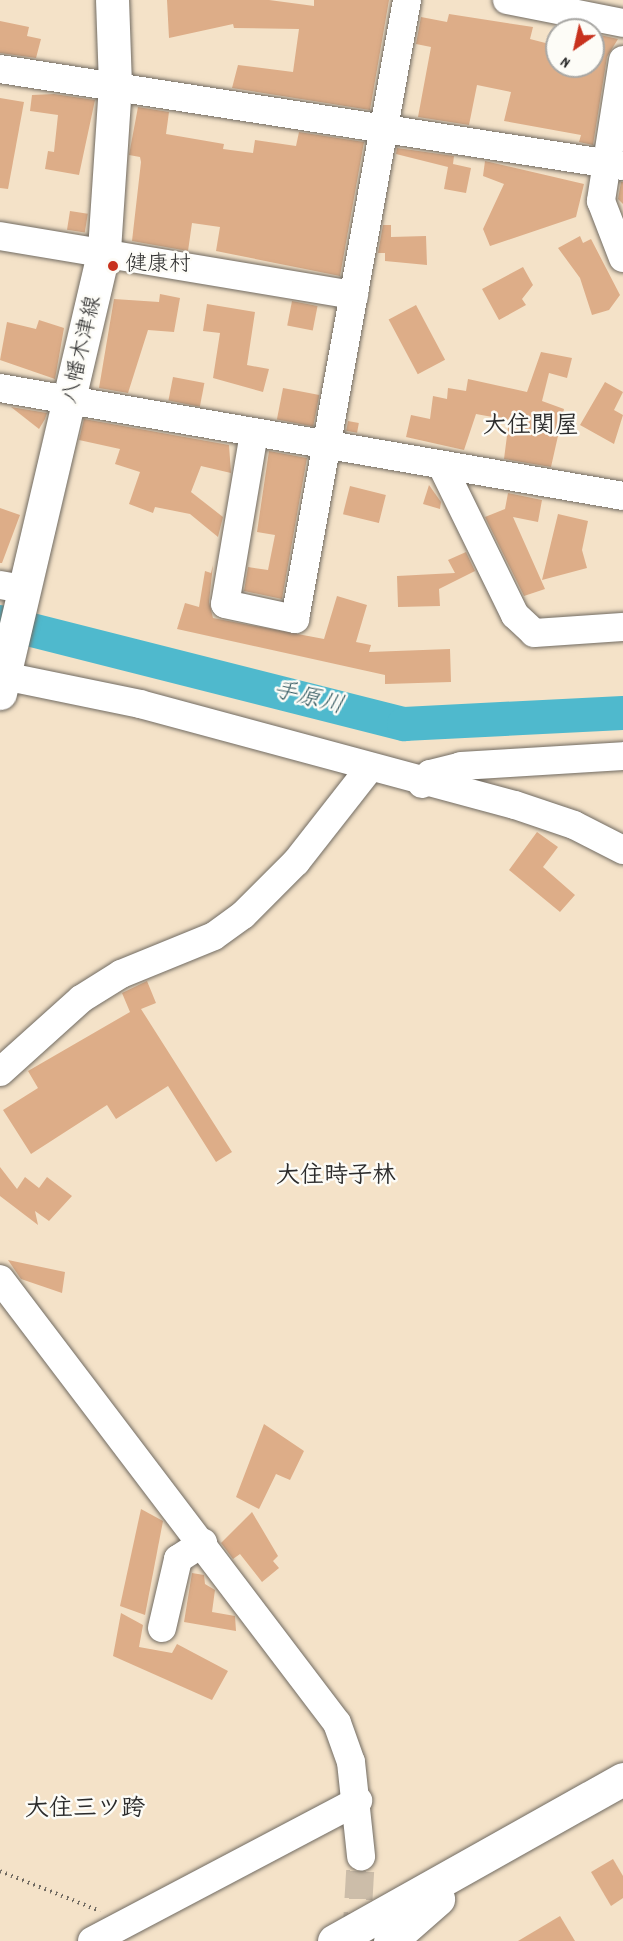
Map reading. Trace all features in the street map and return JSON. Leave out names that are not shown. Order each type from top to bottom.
[{"type":"main road","name":"八幡木津線","points":[[3,675],[14,591],[73,400],[104,250],[115,85],[112,0]]},
{"type":"main road","points":[[334,1941],[549,1823],[623,1779]]},
{"type":"main road","points":[[363,1941],[549,1823]]},
{"type":"main road","points":[[390,1941],[453,1886]]},
{"type":"street","points":[[254,434],[225,604],[295,620],[330,445],[381,129],[407,0]]},
{"type":"street","points":[[507,0],[554,5],[623,23]]},
{"type":"street","points":[[623,60],[614,164],[601,201],[623,258]]},
{"type":"street","points":[[0,69],[614,164]]},
{"type":"street","points":[[0,236],[104,250],[354,295]]},
{"type":"street","points":[[0,388],[254,434],[623,496]]},
{"type":"street","points":[[442,466],[515,615],[534,633],[623,627]]},
{"type":"street","points":[[3,675],[140,704],[422,784],[515,805],[574,825],[623,850]]},
{"type":"street","points":[[422,784],[430,774],[461,766],[623,756]]},
{"type":"street","points":[[0,1072],[81,999],[121,974],[213,936],[243,915],[296,862],[369,769]]},
{"type":"street","points":[[0,1279],[203,1543],[337,1724],[357,1801],[361,1856]]},
{"type":"street","points":[[162,1628],[178,1559],[203,1543]]},
{"type":"street","points":[[92,1941],[125,1921],[357,1801]]},
{"type":"path","points":[[0,1871],[125,1921]]},
{"type":"building","points":[[167,0],[269,0],[314,6],[314,0],[389,0],[370,110],[232,88],[238,65],[293,72],[299,29],[234,28],[233,24],[169,38]]},
{"type":"building","points":[[449,14],[533,27],[530,39],[545,43],[545,78],[604,78],[593,145],[579,142],[581,135],[504,121],[511,92],[477,85],[469,125],[418,117],[431,47],[416,44],[421,17],[447,22]]},
{"type":"building","points":[[0,21],[29,27],[27,36],[41,39],[36,58],[0,53]]},
{"type":"building","points":[[605,36],[618,39],[607,57],[605,70]]},
{"type":"building","points":[[54,94],[95,100],[79,175],[45,169],[48,151],[54,152],[58,115],[30,111],[32,95]]},
{"type":"building","points":[[0,98],[24,102],[8,189],[0,188]]},
{"type":"building","points":[[138,107],[169,112],[166,134],[224,144],[223,149],[253,153],[255,140],[296,146],[299,132],[364,142],[340,276],[216,251],[220,227],[192,223],[188,251],[132,241],[141,162],[140,157],[129,155]]},
{"type":"building","points":[[397,148],[454,156],[453,164],[471,168],[466,193],[444,189],[448,167],[396,154]]},
{"type":"building","points":[[485,161],[584,184],[576,217],[490,246],[483,229],[504,184],[483,176]]},
{"type":"building","points":[[621,182],[623,182],[623,204],[618,199]]},
{"type":"building","points":[[70,211],[88,214],[85,233],[67,230]]},
{"type":"building","points":[[383,225],[391,225],[391,237],[426,236],[427,265],[385,261],[385,253],[378,253]]},
{"type":"building","points":[[580,236],[583,243],[591,239],[620,295],[609,310],[592,315],[580,278],[558,248]]},
{"type":"building","points":[[523,267],[533,285],[522,299],[526,305],[499,320],[482,289]]},
{"type":"building","points":[[160,294],[180,298],[174,332],[148,330],[128,393],[99,388],[114,299],[159,302]]},
{"type":"building","points":[[292,301],[318,306],[313,331],[287,326]]},
{"type":"building","points":[[207,304],[255,312],[247,365],[269,369],[263,392],[213,378],[220,333],[203,331]]},
{"type":"building","points":[[416,305],[445,360],[418,374],[389,320]]},
{"type":"building","points":[[39,320],[64,328],[55,379],[0,360],[7,322],[36,329]]},
{"type":"building","points":[[541,352],[572,358],[567,378],[549,373],[542,401],[564,409],[551,467],[504,459],[509,420],[476,414],[464,450],[406,437],[411,415],[430,419],[433,396],[447,399],[448,388],[466,391],[468,379],[527,392]]},
{"type":"building","points":[[173,377],[204,383],[200,407],[168,401]]},
{"type":"building","points":[[605,382],[623,392],[614,410],[623,415],[614,444],[580,425]]},
{"type":"building","points":[[283,388],[319,395],[313,426],[277,419]]},
{"type":"building","points":[[11,407],[47,413],[39,429]]},
{"type":"building","points":[[84,419],[229,445],[231,473],[201,466],[191,492],[223,517],[218,537],[190,514],[155,507],[153,513],[129,504],[140,472],[115,464],[120,449],[79,440]]},
{"type":"building","points":[[348,421],[359,423],[357,433],[346,431]]},
{"type":"building","points":[[269,451],[307,458],[282,599],[244,591],[248,567],[268,570],[275,535],[257,532]]},
{"type":"building","points":[[429,485],[441,502],[440,509],[423,504]]},
{"type":"building","points":[[350,486],[386,495],[379,523],[343,514]]},
{"type":"building","points":[[508,493],[542,500],[538,522],[513,517],[545,589],[524,596],[485,517],[505,509]]},
{"type":"building","points":[[0,508],[20,515],[2,563],[0,563]]},
{"type":"building","points":[[558,514],[588,521],[582,550],[587,568],[542,580]]},
{"type":"building","points":[[466,552],[475,571],[439,589],[440,606],[398,607],[397,576],[455,573],[448,560]]},
{"type":"building","points":[[213,565],[209,602],[213,618],[324,639],[337,596],[367,605],[356,642],[371,645],[369,652],[450,649],[451,682],[385,684],[385,675],[177,629],[185,603],[199,607],[205,571],[211,573]]},
{"type":"building","points":[[537,832],[558,847],[543,867],[575,895],[560,912],[509,870]]},
{"type":"building","points":[[147,981],[156,1003],[141,1009],[232,1152],[216,1162],[168,1086],[116,1119],[107,1105],[31,1154],[3,1110],[38,1088],[28,1071],[130,1012],[122,993]]},
{"type":"building","points":[[0,1167],[17,1189],[25,1177],[39,1188],[47,1177],[72,1196],[49,1221],[35,1211],[38,1225],[0,1196]]},
{"type":"building","points":[[8,1260],[65,1272],[62,1293],[21,1279]]},
{"type":"building","points":[[264,1424],[304,1451],[290,1480],[276,1474],[259,1509],[236,1497]]},
{"type":"building","points":[[141,1509],[163,1521],[145,1615],[120,1606]]},
{"type":"building","points":[[252,1512],[278,1556],[273,1561],[279,1568],[262,1582],[240,1554],[233,1559],[221,1543]]},
{"type":"building","points":[[192,1573],[204,1575],[205,1584],[215,1590],[212,1612],[235,1616],[236,1631],[184,1622]]},
{"type":"building","points":[[121,1613],[143,1625],[139,1647],[172,1653],[177,1644],[228,1671],[212,1700],[113,1656]]},
{"type":"building","points":[[613,1859],[623,1876],[623,1898],[611,1906],[591,1872]]},
{"type":"building","points":[[560,1916],[575,1941],[518,1941]]},
{"type":"waterway","name":"手原川","points":[[0,622],[404,724],[623,713]]},
{"type":"tunnel","points":[[356,1941],[361,1856]]},
{"type":"place","name":"健康村","points":[[113,266]]},
{"type":"district","name":"大住関屋","points":[[531,428]]},
{"type":"district","name":"大住時子林","points":[[336,1178]]},
{"type":"district","name":"大住三ツ跨","points":[[85,1811]]}]
